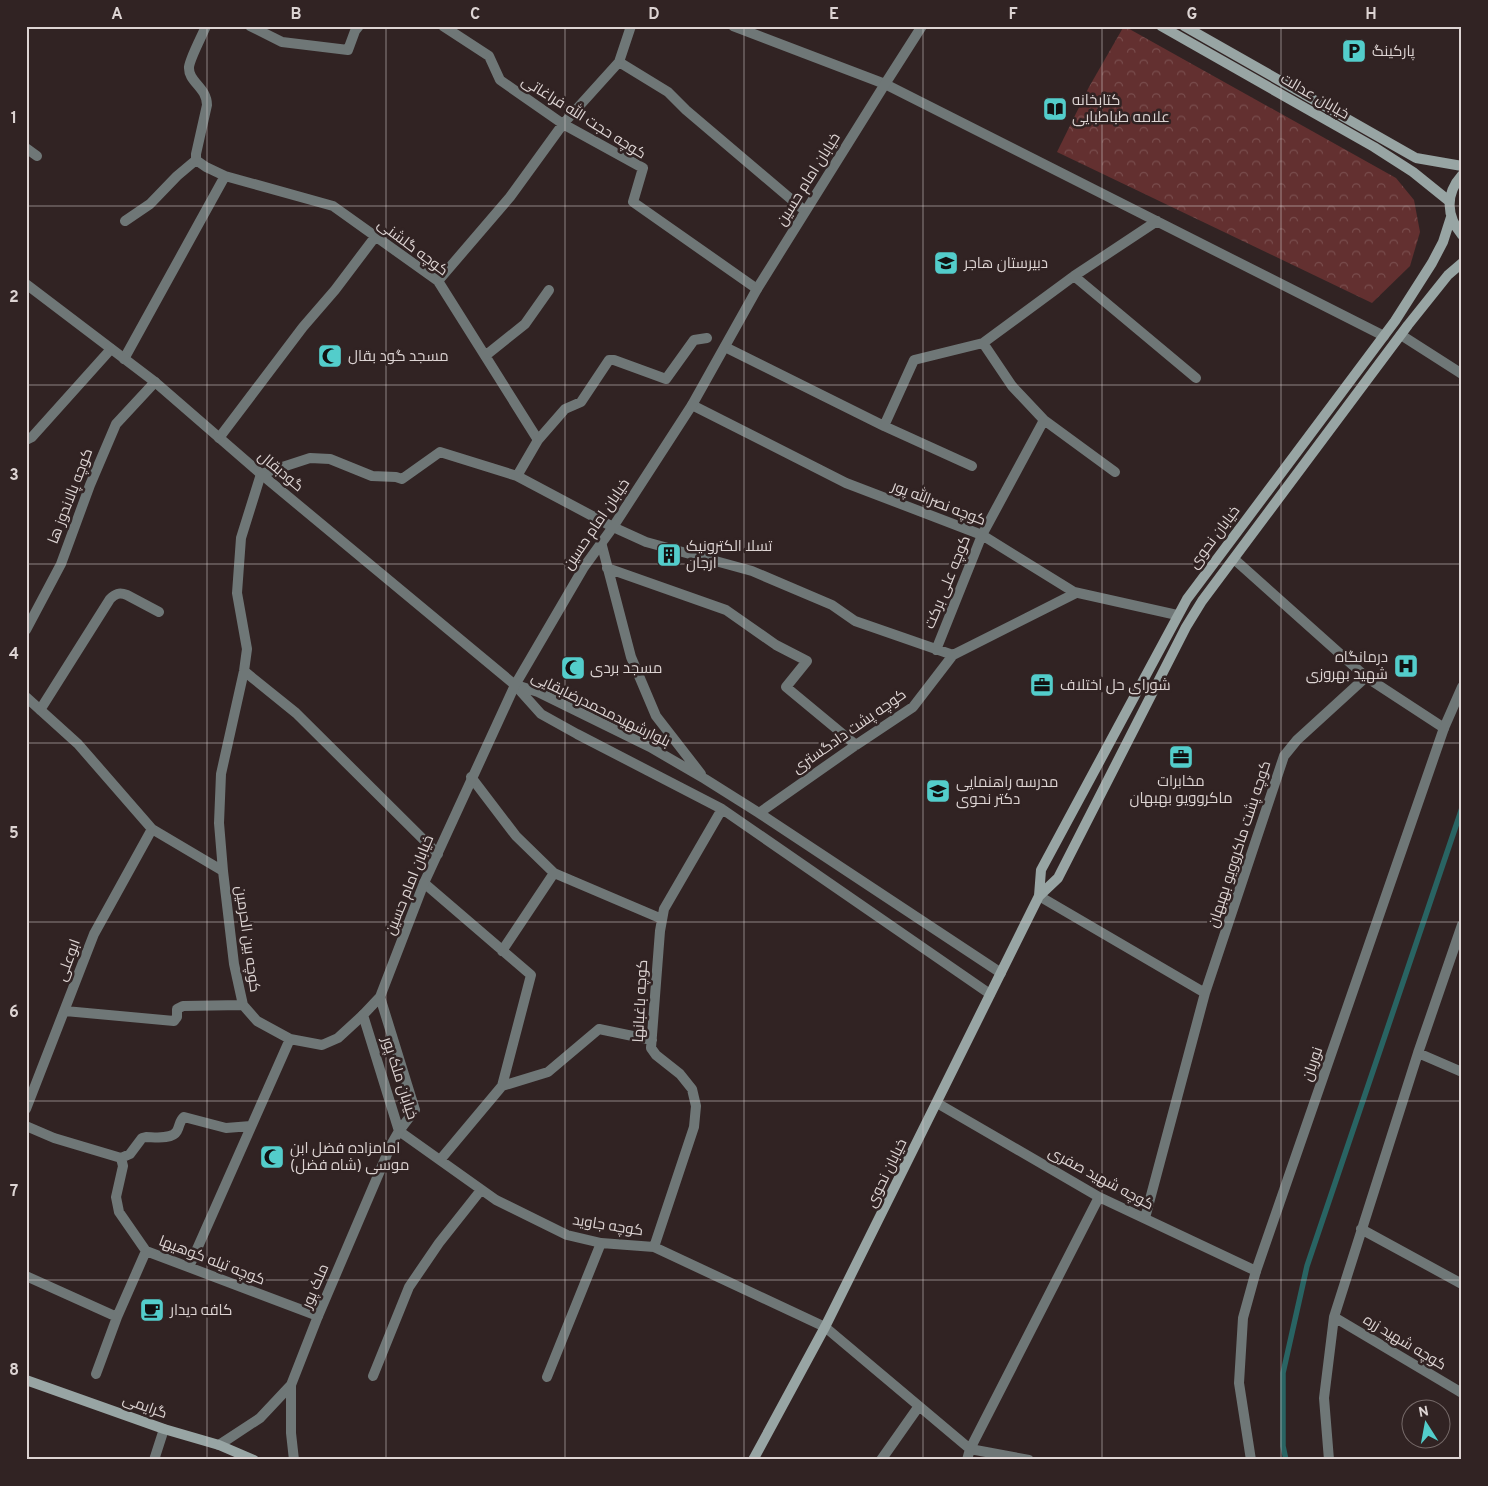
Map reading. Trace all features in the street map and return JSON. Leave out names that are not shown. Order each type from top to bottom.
[{"type":"main road","name":"خیابان عدالت","points":[[1161,26],[1374,147],[1413,172],[1449,201]]},
{"type":"main road","name":"خیابان عدالت","points":[[1184,26],[1416,158],[1462,166]]},
{"type":"main road","points":[[1462,175],[1452,191],[1449,201],[1450,217],[1462,235]]},
{"type":"main road","name":"خیابان نحوی","points":[[1039,896],[1041,870],[1177,615],[1220,553],[1384,336],[1432,263],[1443,242],[1450,217]]},
{"type":"main road","name":"خیابان نحوی","points":[[753,1460],[825,1327],[1039,896],[1058,878],[1186,627],[1202,601],[1400,335],[1448,275],[1462,262]]},
{"type":"main road","name":"گرایمی","points":[[26,1380],[164,1429],[219,1445],[235,1456],[254,1460]]},
{"type":"street","points":[[125,221],[150,204],[177,176],[196,160],[207,97],[190,76],[189,66],[206,26]]},
{"type":"street","points":[[250,26],[282,42],[348,50],[355,31],[359,26]]},
{"type":"street","name":"کوچه حجت الله فراغاتی","points":[[443,26],[489,56],[500,80],[563,124],[643,168],[633,202],[758,289]]},
{"type":"street","points":[[438,281],[510,197],[563,124],[619,62],[630,26]]},
{"type":"street","points":[[733,26],[884,84],[1384,336]]},
{"type":"street","name":"خیابان امام حسین","points":[[322,1045],[338,1038],[364,1015],[380,997],[424,883],[471,777],[515,685],[584,567],[614,527],[692,405],[805,211],[922,26]]},
{"type":"street","points":[[619,62],[668,92],[686,110],[805,211]]},
{"type":"street","points":[[26,148],[37,156]]},
{"type":"street","name":"کوچه گلشنی","points":[[196,160],[225,176],[333,206],[438,281],[538,440]]},
{"type":"street","points":[[124,359],[225,176]]},
{"type":"street","points":[[884,426],[914,360],[983,343],[1074,276],[1157,221]]},
{"type":"street","points":[[219,438],[303,327],[335,290],[375,237]]},
{"type":"street","points":[[1074,276],[1196,378]]},
{"type":"street","name":"گودبقال","points":[[26,284],[154,382],[261,474],[515,685]]},
{"type":"street","points":[[485,356],[525,324],[548,290]]},
{"type":"street","points":[[1400,335],[1462,374]]},
{"type":"street","points":[[517,476],[538,440],[565,409],[581,402],[609,360],[614,360],[666,379],[694,340],[707,338]]},
{"type":"street","points":[[983,343],[1012,386],[1044,420],[1115,472]]},
{"type":"street","points":[[725,347],[884,426],[972,466]]},
{"type":"street","points":[[26,440],[32,437],[111,349]]},
{"type":"street","name":"کوچه پالاندوز ها","points":[[26,630],[60,564],[116,424],[154,382]]},
{"type":"street","name":"کوچه نصرالله پور","points":[[692,405],[846,483],[982,535],[1076,592],[1177,615]]},
{"type":"street","name":"کوچه علی برکت","points":[[936,650],[982,535],[1044,420]]},
{"type":"street","points":[[223,871],[219,824],[221,774],[244,671],[247,649],[237,593],[241,538],[261,474],[310,458],[330,458],[372,476],[402,479],[440,452],[517,476],[646,542],[752,571],[832,605],[855,621],[953,655]]},
{"type":"street","points":[[601,542],[631,657],[656,716],[705,779]]},
{"type":"street","points":[[1234,559],[1366,677],[1444,728]]},
{"type":"street","points":[[607,568],[726,610],[776,645],[807,662],[786,687],[856,745]]},
{"type":"street","name":"کوچه پشت دادگستری","points":[[760,812],[913,707],[953,655],[1076,592]]},
{"type":"street","points":[[40,710],[105,606],[115,594],[121,593],[126,595],[159,612]]},
{"type":"street","points":[[244,671],[296,713],[438,854]]},
{"type":"street","name":"کوچه پشت ماکروویو بهبهان","points":[[1145,1218],[1205,993],[1284,756],[1297,740],[1366,677]]},
{"type":"street","name":"بلوارشهیدمحمدرضابقایی","points":[[515,685],[538,692],[650,747],[705,779],[760,812],[1001,972]]},
{"type":"street","name":"بلوارشهیدمحمدرضابقایی","points":[[515,685],[540,714],[722,809],[990,994]]},
{"type":"street","name":"نوریان","points":[[1251,1460],[1239,1383],[1243,1318],[1256,1271],[1444,728],[1462,687]]},
{"type":"street","name":"کوچه بین الحرمین","points":[[26,697],[78,744],[152,829],[223,871],[234,964],[243,1005],[257,1021],[290,1039],[322,1045]]},
{"type":"street","points":[[471,777],[516,836],[554,873],[662,919]]},
{"type":"street","name":"کوچه باغبانها","points":[[654,1247],[694,1128],[696,1106],[692,1089],[680,1074],[656,1055],[651,1048],[662,919],[664,909],[722,809]]},
{"type":"street","name":"ابوعلی","points":[[26,1109],[94,934],[152,829]]},
{"type":"street","points":[[502,950],[554,873]]},
{"type":"street","points":[[424,883],[531,975],[502,1086],[440,1160]]},
{"type":"street","points":[[1039,896],[1205,993]]},
{"type":"street","points":[[1329,1460],[1324,1398],[1334,1317],[1418,1053],[1462,925]]},
{"type":"street","name":"خیابان ملک پور","points":[[380,997],[415,1110],[399,1131]]},
{"type":"street","points":[[65,1011],[174,1021],[178,1010],[183,1006],[243,1005]]},
{"type":"street","name":"خیابان ملک پور","points":[[364,1015],[399,1131]]},
{"type":"street","points":[[502,1086],[548,1072],[598,1029],[652,1040]]},
{"type":"street","points":[[188,1267],[290,1039]]},
{"type":"street","points":[[1418,1053],[1462,1072]]},
{"type":"street","name":"کوچه شهید صفری","points":[[937,1104],[1099,1197],[1256,1271]]},
{"type":"street","points":[[26,1126],[54,1138],[121,1158],[130,1154],[142,1138],[172,1136],[177,1132],[181,1119],[184,1117],[226,1128],[251,1126]]},
{"type":"street","name":"کوچه جاوید","points":[[399,1131],[496,1200],[567,1235],[601,1243],[654,1247],[825,1327],[918,1406],[968,1455]]},
{"type":"street","name":"ملک پور","points":[[294,1460],[290,1433],[292,1385],[318,1316],[391,1145],[399,1131]]},
{"type":"street","name":"کوچه تیله کوهیها","points":[[121,1158],[123,1166],[116,1197],[118,1212],[146,1251],[318,1316]]},
{"type":"street","points":[[373,1376],[409,1287],[439,1243],[481,1190]]},
{"type":"street","points":[[1029,1460],[968,1455],[1099,1197]]},
{"type":"street","points":[[1361,1229],[1462,1284]]},
{"type":"street","points":[[547,1377],[601,1243]]},
{"type":"street","points":[[96,1374],[117,1317],[146,1251]]},
{"type":"street","points":[[26,1276],[117,1317]]},
{"type":"street","name":"کوچه شهید زره","points":[[1334,1317],[1462,1393]]},
{"type":"street","points":[[219,1445],[260,1418],[292,1385]]},
{"type":"street","points":[[882,1460],[918,1406]]},
{"type":"street","points":[[154,1460],[164,1429]]},
{"type":"green space","points":[[1124,26],[1396,178],[1414,200],[1420,232],[1410,266],[1372,303],[1057,152],[1089,87]]},
{"type":"waterway","points":[[1286,1460],[1283,1446],[1283,1373],[1307,1266],[1462,808]]},
{"type":"place","name":"پارکینگ","points":[[1354,51]]},
{"type":"place","name":"کتابخانه علامه طباطبایی","points":[[1055,109]]},
{"type":"place","name":"دبیرستان هاجر","points":[[946,263]]},
{"type":"place","name":"مسجد گود بقال","points":[[330,356]]},
{"type":"place","name":"تسلا الکترونیک ارجان","points":[[669,555]]},
{"type":"place","name":"درمانگاه شهید بهروزی","points":[[1406,666]]},
{"type":"place","name":"مسجد بردی","points":[[573,668]]},
{"type":"place","name":"شورای حل اختلاف","points":[[1042,685]]},
{"type":"place","name":"مخابرات ماکروویو بهبهان","points":[[1181,757]]},
{"type":"place","name":"مدرسه راهنمایی دکتر نحوی","points":[[938,791]]},
{"type":"place","name":"امامزاده فضل ابن موسی (شاه فضل)","points":[[272,1157]]},
{"type":"place","name":"کافه دیدار","points":[[152,1310]]}]
